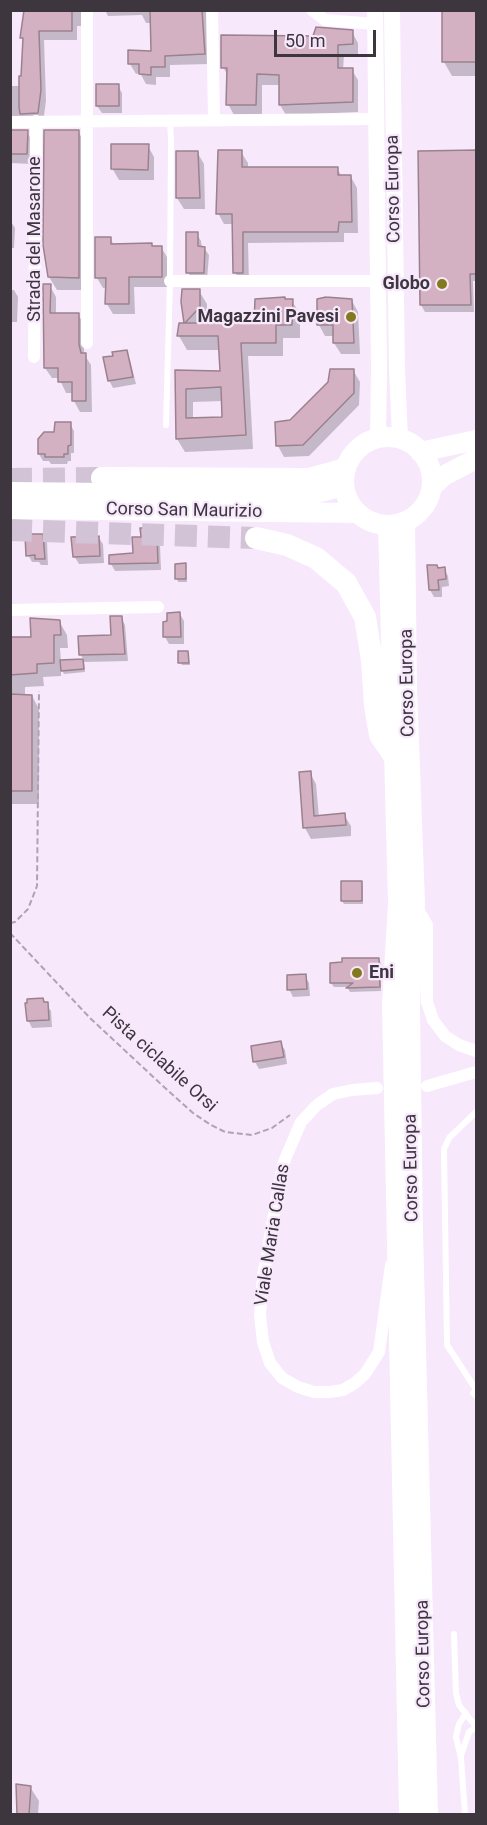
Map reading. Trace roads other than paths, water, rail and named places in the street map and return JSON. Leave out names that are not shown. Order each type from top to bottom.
[{"type":"highway","points":[[102,478],[345,478]]},
{"type":"highway","points":[[256,538],[287,545],[316,558],[346,583],[365,617],[380,735],[395,757]]},
{"type":"main road","name":"Corso Europa","points":[[392,10],[397,378],[400,439]]},
{"type":"main road","name":"Corso Europa","points":[[375,17],[378,438]]},
{"type":"main road","points":[[378,438],[400,439],[411,444],[428,462],[432,475],[432,488],[427,502],[418,514],[396,524],[377,524],[357,513],[348,501],[345,478],[350,459],[357,449],[378,438]]},
{"type":"main road","points":[[420,452],[477,440]]},
{"type":"main road","points":[[432,488],[445,475],[477,459]]},
{"type":"main road","name":"Corso San Maurizio","points":[[10,492],[308,495],[345,478]]},
{"type":"main road","name":"Corso San Maurizio","points":[[10,509],[357,513]]},
{"type":"main road","name":"Corso Europa","points":[[396,524],[395,757],[398,903],[392,1005],[408,1815]]},
{"type":"main road","name":"Corso Europa","points":[[396,524],[407,687],[415,903],[410,1007],[413,1231],[428,1815]]},
{"type":"street","points":[[87,10],[87,343]]},
{"type":"street","points":[[212,10],[214,120]]},
{"type":"street","points":[[312,10],[325,20],[375,17]]},
{"type":"street","points":[[10,122],[376,119]]},
{"type":"street","name":"Strada del Masarone","points":[[34,357],[36,121]]},
{"type":"street","points":[[170,281],[378,281]]},
{"type":"street","points":[[10,610],[158,607]]},
{"type":"street","points":[[415,903],[427,925],[427,1002],[433,1020],[445,1036],[459,1045],[477,1051]]},
{"type":"street","points":[[428,1086],[477,1072]]},
{"type":"street","name":"Viale Maria Callas","points":[[377,1088],[333,1094],[317,1105],[301,1122],[283,1164],[263,1276],[260,1315],[263,1341],[270,1363],[282,1378],[298,1387],[314,1392],[330,1392],[343,1390],[355,1383],[372,1365],[379,1352],[383,1335],[387,1287],[396,1237]]},
{"type":"lane","points":[[166,425],[170,281],[170,121]]},
{"type":"lane","points":[[476,1113],[448,1138],[444,1149],[447,1345],[475,1388],[477,1385]]},
{"type":"lane","points":[[454,1634],[456,1693],[459,1704],[477,1727],[469,1732],[461,1758]]},
{"type":"lane","points":[[465,1815],[461,1758],[456,1737],[459,1724],[466,1713]]},
{"type":"tunnel","points":[[10,479],[102,478]]},
{"type":"tunnel","points":[[10,530],[256,538]]},
{"type":"place","name":"Globo","points":[[442,284]]},
{"type":"place","name":"Magazzini Pavesi","points":[[351,317]]},
{"type":"place","name":"Eni","points":[[357,973]]}]
